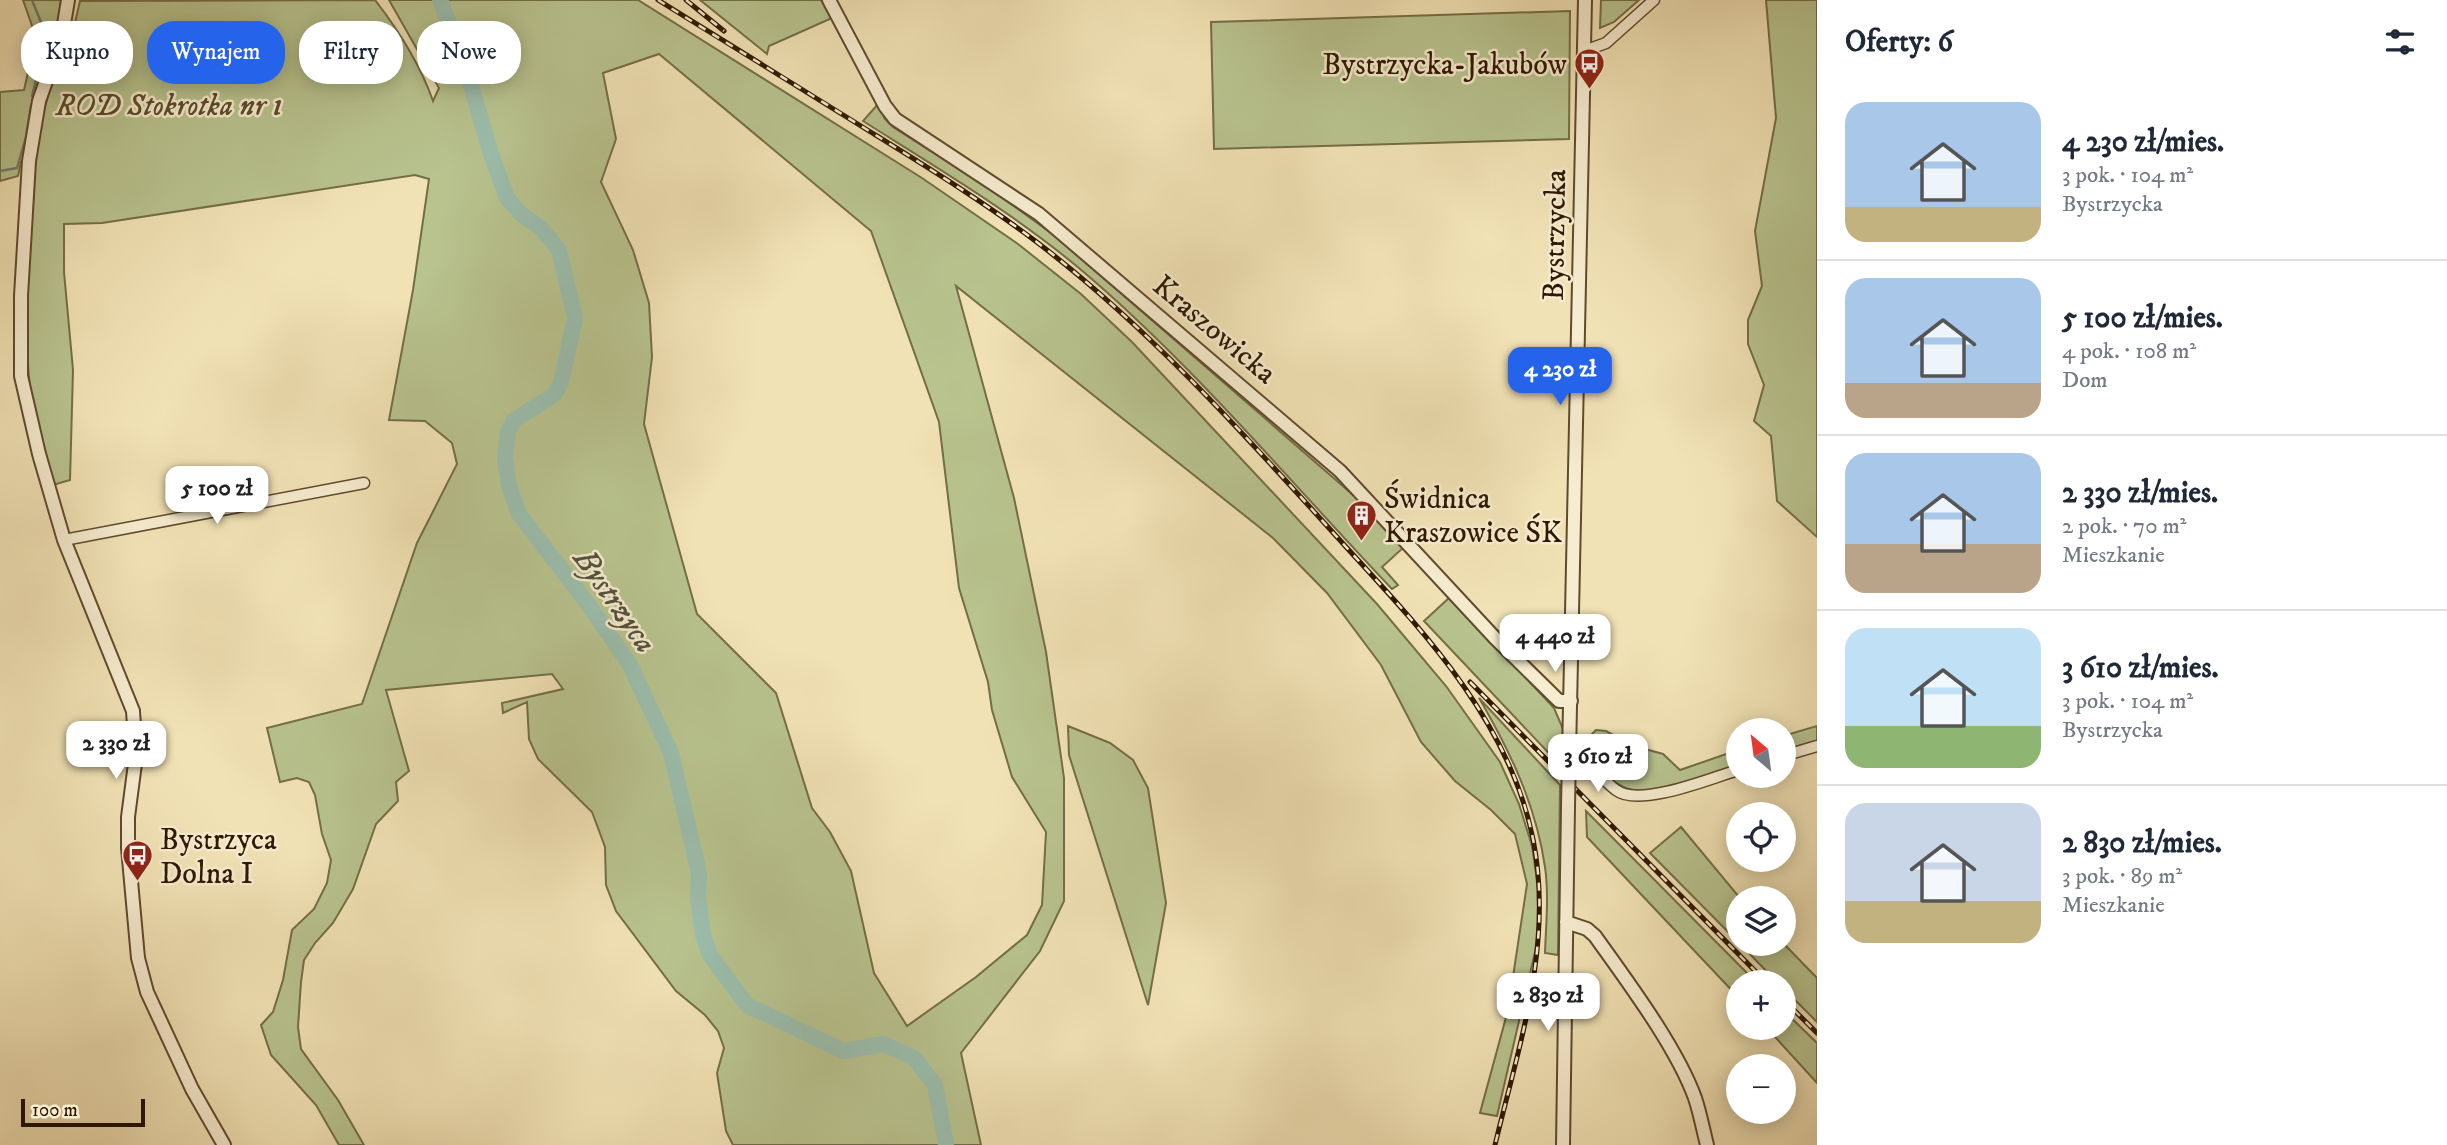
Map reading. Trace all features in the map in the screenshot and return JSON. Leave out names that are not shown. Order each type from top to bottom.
[{"type":"street","points":[[68,0],[62,36],[39,101],[29,161],[21,296],[22,376],[64,540],[133,711],[136,756],[128,817],[128,848],[138,958],[147,992],[192,1089],[223,1145]]},
{"type":"street","name":"Kraszowicka","points":[[829,0],[895,119],[1039,214],[1340,471],[1513,656],[1559,701],[1571,701]]},
{"type":"street","name":"Bystrzycka","points":[[1563,1145],[1586,0]]},
{"type":"street","points":[[1584,51],[1606,43],[1654,0]]},
{"type":"street","points":[[64,540],[364,483]]},
{"type":"street","points":[[1796,752],[1817,746]]},
{"type":"street","points":[[1569,754],[1588,760],[1616,790],[1637,797],[1681,788],[1726,774]]},
{"type":"street","points":[[1566,922],[1587,929],[1595,936],[1649,1016],[1695,1098],[1707,1145]]},
{"type":"green space","points":[[23,0],[64,0],[61,21],[30,21]]},
{"type":"green space","name":"ROD Stokrotka nr 1","points":[[375,0],[390,21],[299,21],[299,84],[403,84],[403,40],[417,65],[417,84],[426,84],[433,101],[439,88],[437,84],[521,84],[521,21],[417,21],[417,49],[389,0],[638,0],[922,178],[1018,244],[1081,294],[1132,342],[1377,604],[1446,686],[1500,762],[1519,804],[1532,846],[1538,887],[1538,939],[1497,1116],[1480,1113],[1508,1010],[1527,884],[1515,834],[1455,781],[1421,742],[1381,665],[1327,593],[1273,538],[956,286],[1014,498],[1046,652],[1064,778],[1064,901],[1040,951],[961,1053],[981,1145],[733,1145],[726,1131],[717,1073],[724,1048],[718,1031],[705,1015],[676,991],[616,911],[606,885],[605,847],[592,812],[538,759],[529,739],[527,702],[503,713],[502,703],[563,689],[552,674],[386,690],[409,771],[396,782],[398,801],[376,824],[353,889],[333,923],[304,960],[301,982],[298,1027],[301,1049],[338,1100],[364,1145],[339,1145],[316,1105],[271,1055],[261,1025],[273,1012],[283,980],[292,930],[314,909],[327,883],[331,860],[322,834],[315,795],[309,782],[297,778],[280,782],[267,728],[362,704],[417,543],[457,464],[452,443],[425,421],[389,420],[413,290],[429,179],[415,175],[102,223],[64,224],[64,272],[73,370],[70,480],[53,485],[37,424],[28,368],[27,291],[34,173],[40,133],[51,84],[133,84],[133,21],[75,21],[80,1]],"holes":[[[659,54],[871,231],[939,422],[959,588],[988,682],[992,710],[1012,777],[1046,832],[1042,905],[1027,935],[976,977],[907,1026],[874,973],[851,871],[830,832],[812,808],[776,693],[697,614],[644,424],[652,357],[649,303],[633,250],[601,182],[616,139],[603,73]]]},
{"type":"green space","points":[[700,0],[821,0],[832,18],[769,46],[767,54]]},
{"type":"green space","points":[[1601,0],[1639,0],[1614,22],[1600,28]]},
{"type":"green space","points":[[1766,0],[1817,0],[1817,537],[1777,501],[1771,436],[1754,421],[1764,385],[1748,344],[1748,320],[1762,286],[1755,231],[1776,118]]},
{"type":"green space","points":[[1570,11],[1569,139],[1214,149],[1211,22]]},
{"type":"green space","points":[[25,84],[39,84],[31,106],[24,162],[21,162],[18,176],[0,181],[0,92],[24,90]]},
{"type":"green space","points":[[878,104],[885,119],[893,127],[989,188],[1055,236],[1360,501],[1404,547],[1382,567],[1398,585],[1392,589],[1205,387],[1127,310],[1086,274],[1005,212],[863,121]]},
{"type":"green space","points":[[1450,597],[1554,708],[1563,729],[1561,766],[1424,621]]},
{"type":"green space","points":[[1479,698],[1560,785],[1558,955],[1545,953],[1546,878],[1535,822],[1511,758]]},
{"type":"green space","points":[[1068,726],[1110,743],[1133,760],[1148,788],[1166,903],[1148,1005],[1069,755]]},
{"type":"green space","points":[[1817,726],[1817,742],[1796,748],[1796,732]]},
{"type":"green space","points":[[1596,730],[1606,731],[1634,746],[1663,754],[1680,770],[1726,754],[1726,769],[1663,788],[1634,790],[1611,780],[1586,753],[1589,737]]},
{"type":"green space","points":[[1586,811],[1726,952],[1726,956],[1730,956],[1744,970],[1726,970],[1726,984],[1587,837]]},
{"type":"green space","points":[[1681,827],[1730,886],[1726,886],[1726,930],[1650,853]]},
{"type":"green space","points":[[1752,956],[1796,956],[1817,978],[1817,1022],[1796,1001],[1796,970],[1765,970]]},
{"type":"green space","points":[[1796,1023],[1817,1043],[1817,1083],[1796,1060],[1796,1054],[1791,1054],[1778,1040],[1796,1040]]},
{"type":"waterway","points":[[32,0],[47,37],[32,96]]},
{"type":"waterway","name":"Bystrzyca","points":[[440,0],[465,65],[507,198],[522,215],[541,228],[559,250],[575,318],[561,383],[554,395],[514,420],[508,431],[505,458],[509,486],[519,514],[588,604],[630,665],[671,753],[699,873],[698,897],[703,935],[710,955],[747,1005],[843,1051],[884,1044],[914,1058],[935,1085],[946,1145]]},
{"type":"waterway","points":[[0,171],[17,168],[31,106]]},
{"type":"railway","points":[[658,0],[955,185],[1018,228],[1080,277],[1161,350],[1237,428],[1406,613],[1461,682],[1485,718],[1522,797],[1533,839],[1538,878],[1537,955],[1531,994],[1495,1145]]},
{"type":"railway","points":[[686,0],[724,31]]},
{"type":"railway","points":[[1470,682],[1754,970]]},
{"type":"railway","points":[[1796,1012],[1817,1033]]},
{"type":"place","name":"Bystrzycka-Jakubów","points":[[1590,91]]},
{"type":"place","name":"Świdnica Kraszowice ŚK","points":[[1361,542]]},
{"type":"place","name":"Bystrzyca Dolna I","points":[[137,883]]}]
